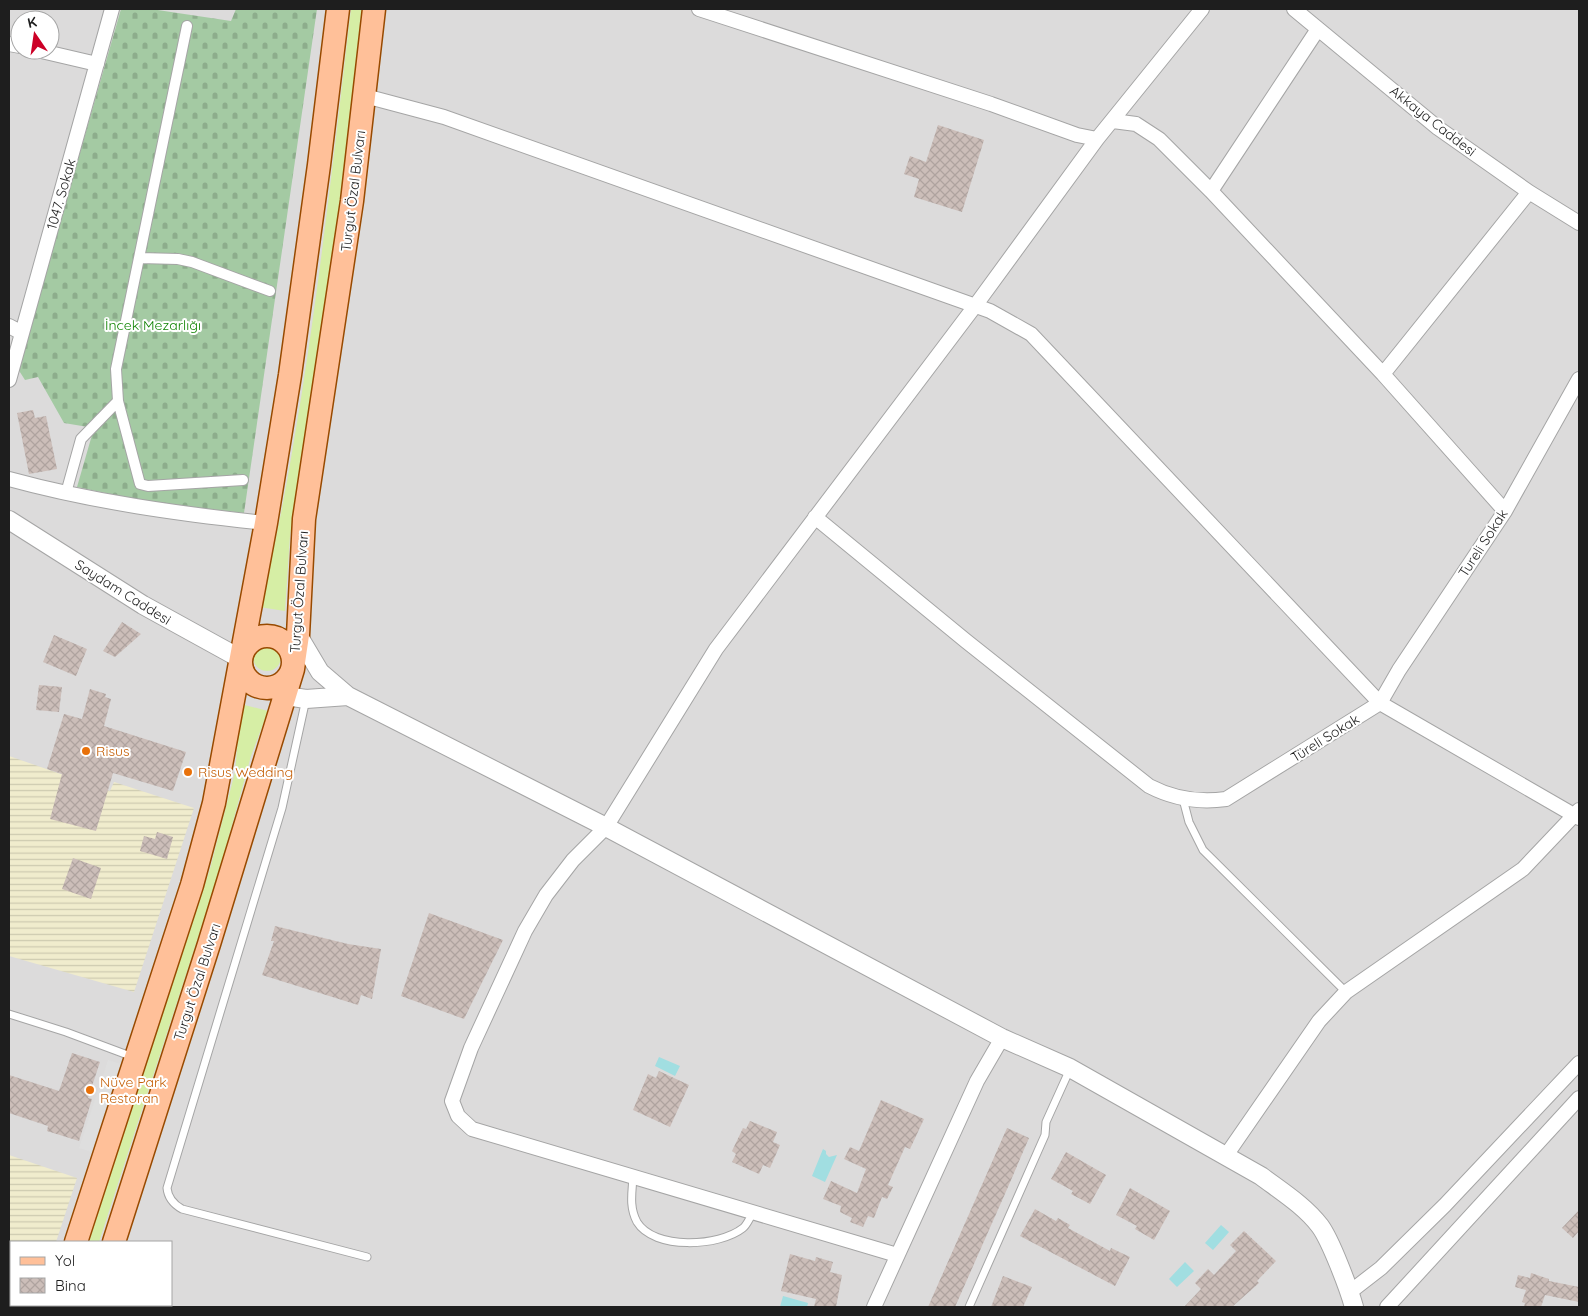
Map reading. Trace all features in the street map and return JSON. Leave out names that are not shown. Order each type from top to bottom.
[{"type":"main road","points":[[76,1241],[205,838],[226,747],[266,523],[303,290],[338,9]]},
{"type":"main road","name":"Turgut Özal Bulvarı","points":[[114,1241],[296,697],[293,669],[298,635],[304,519],[339,293],[374,9]]},
{"type":"main road","points":[[272,636],[287,644],[292,651],[293,669],[282,684],[265,688],[250,682],[244,675],[241,659],[243,650],[255,638],[272,636]]},
{"type":"street","name":"1047. Sokak","points":[[9,380],[112,9]]},
{"type":"street","points":[[699,9],[991,104],[1076,135],[1097,139]]},
{"type":"street","points":[[897,1255],[472,1129],[458,1116],[452,1101],[471,1048],[535,913],[573,860],[606,827],[716,649],[976,306],[1097,139],[1202,9]]},
{"type":"street","name":"Akkaya Caddesi","points":[[1294,9],[1438,128],[1529,192],[1579,223]]},
{"type":"street","points":[[187,26],[116,369],[118,401],[140,484],[148,486],[243,480]]},
{"type":"street","points":[[1211,191],[1318,29]]},
{"type":"street","points":[[60,56],[97,64]]},
{"type":"street","points":[[364,96],[444,117],[976,306],[990,311],[1031,334],[1380,704],[1578,815],[1523,869],[1346,992],[1318,1021],[1225,1157]]},
{"type":"street","points":[[1113,121],[1136,124],[1159,139],[1211,191],[1383,374],[1505,511]]},
{"type":"street","points":[[1383,374],[1529,192]]},
{"type":"street","points":[[140,258],[178,259],[192,262],[270,291]]},
{"type":"street","points":[[9,326],[22,333]]},
{"type":"street","name":"Tureli Sokak","points":[[1380,704],[1399,670],[1505,511],[1579,379]]},
{"type":"street","points":[[66,493],[81,439],[118,401]]},
{"type":"street","points":[[9,479],[66,493],[172,512],[266,523]]},
{"type":"street","name":"Türeli Sokak","points":[[815,517],[966,641],[1134,774],[1160,792],[1183,799],[1212,801],[1226,799],[1380,704]]},
{"type":"street","name":"Saydam Caddesi","points":[[9,520],[143,605],[241,659]]},
{"type":"street","points":[[298,635],[320,672],[348,696],[606,827],[1002,1038],[1070,1068],[1261,1176],[1290,1198],[1320,1226],[1352,1300],[1579,1063]]},
{"type":"street","points":[[296,697],[348,696]]},
{"type":"street","points":[[874,1307],[978,1081],[1002,1038]]},
{"type":"street","points":[[1387,1307],[1579,1098]]},
{"type":"lane","points":[[296,697],[282,808],[167,1188],[172,1202],[182,1209],[367,1257]]},
{"type":"lane","points":[[1183,799],[1189,822],[1203,850],[1346,992]]},
{"type":"lane","points":[[9,1014],[66,1032],[136,1058]]},
{"type":"lane","points":[[968,1307],[1045,1135],[1046,1122],[1070,1068]]},
{"type":"lane","points":[[633,1177],[631,1205],[637,1222],[647,1233],[685,1243],[716,1240],[744,1228],[753,1212]]},
{"type":"shaded area","points":[[9,9],[1579,9],[1579,1307],[9,1307]]},
{"type":"shaded area","points":[[9,756],[110,791],[114,782],[194,808],[134,992],[9,956]]},
{"type":"shaded area","points":[[108,1060],[121,1064],[92,1152],[79,1148]]},
{"type":"shaded area","points":[[9,1155],[77,1178],[56,1241],[10,1241],[10,1306],[34,1306],[9,1307]]},
{"type":"green space","name":"İncek Mezarlığı","points":[[121,9],[151,9],[231,21],[236,9],[317,9],[244,513],[148,502],[77,487],[94,428],[64,423],[38,377],[25,380],[18,369]]},
{"type":"green space","points":[[351,9],[362,9],[338,222],[290,536],[285,611],[259,607],[278,527],[302,392],[322,248]]},
{"type":"green space","points":[[267,643],[277,647],[281,657],[277,667],[267,671],[257,667],[253,657],[257,647]]},
{"type":"green space","points":[[241,704],[268,711],[251,756],[218,876],[99,1241],[87,1241],[210,869],[235,772]]},
{"type":"water","points":[[659,1057],[680,1066],[675,1076],[655,1066]]},
{"type":"water","points":[[823,1149],[829,1157],[837,1155],[825,1182],[812,1176]]},
{"type":"water","points":[[1221,1225],[1229,1232],[1213,1250],[1205,1243]]},
{"type":"water","points":[[1185,1262],[1194,1271],[1177,1287],[1169,1279]]},
{"type":"water","points":[[783,1296],[808,1303],[807,1307],[780,1307]]},
{"type":"building","points":[[938,125],[984,140],[962,212],[914,197],[919,179],[904,174],[910,156],[926,162]]},
{"type":"building","points":[[33,410],[35,418],[46,416],[57,469],[29,474],[17,413]]},
{"type":"building","points":[[122,622],[141,634],[115,657],[103,651]]},
{"type":"building","points":[[54,635],[87,649],[76,676],[43,662]]},
{"type":"building","points":[[39,685],[62,687],[59,712],[36,710]]},
{"type":"building","points":[[90,689],[106,694],[105,697],[111,699],[104,726],[186,752],[173,791],[113,773],[96,831],[50,819],[62,774],[47,769],[64,714],[82,719]]},
{"type":"building","points":[[157,832],[173,837],[167,859],[140,851],[144,836],[155,839]]},
{"type":"building","points":[[73,858],[101,868],[91,899],[62,889]]},
{"type":"building","points":[[429,913],[503,940],[464,1019],[401,996]]},
{"type":"building","points":[[275,926],[348,944],[381,949],[372,999],[361,995],[358,1005],[262,975],[274,941],[271,941]]},
{"type":"building","points":[[72,1053],[100,1062],[88,1098],[92,1099],[79,1141],[47,1131],[48,1126],[9,1113],[9,1075],[59,1091]]},
{"type":"building","points":[[659,1071],[689,1085],[670,1127],[633,1110],[648,1074],[656,1078]]},
{"type":"building","points":[[881,1100],[924,1119],[910,1149],[905,1147],[888,1185],[893,1187],[887,1199],[882,1197],[874,1218],[868,1216],[863,1227],[850,1222],[852,1218],[840,1212],[841,1206],[823,1199],[831,1181],[857,1193],[866,1169],[844,1159],[850,1147],[859,1151]]},
{"type":"building","points":[[750,1121],[777,1132],[773,1142],[780,1145],[770,1168],[763,1165],[759,1174],[732,1162],[736,1154],[732,1151],[743,1128],[746,1129]]},
{"type":"building","points":[[1007,1128],[1029,1138],[1008,1187],[955,1307],[928,1307]]},
{"type":"building","points":[[1066,1152],[1106,1175],[1090,1204],[1071,1194],[1073,1191],[1051,1179]]},
{"type":"building","points":[[1130,1188],[1170,1211],[1154,1240],[1135,1229],[1137,1226],[1116,1215]]},
{"type":"building","points":[[1035,1209],[1056,1221],[1058,1218],[1070,1225],[1068,1228],[1110,1251],[1111,1248],[1130,1257],[1115,1286],[1020,1236]]},
{"type":"building","points":[[1579,1210],[1579,1231],[1573,1238],[1562,1228]]},
{"type":"building","points":[[1244,1231],[1276,1261],[1257,1281],[1259,1283],[1232,1307],[1184,1307],[1201,1289],[1195,1283],[1208,1269],[1214,1275],[1236,1251],[1230,1245]]},
{"type":"building","points":[[790,1254],[815,1261],[816,1257],[833,1262],[830,1272],[842,1275],[836,1307],[814,1307],[816,1299],[781,1291]]},
{"type":"building","points":[[1531,1273],[1549,1279],[1549,1281],[1579,1287],[1579,1302],[1545,1295],[1541,1307],[1524,1307],[1525,1303],[1522,1302],[1526,1290],[1515,1287],[1518,1275],[1530,1278]]},
{"type":"building","points":[[1003,1276],[1032,1287],[1023,1307],[991,1307]]},
{"type":"place","name":"Risus","points":[[86,751]]},
{"type":"place","name":"Risus Wedding","points":[[188,772]]},
{"type":"place","name":"Nüve Park Restoran","points":[[90,1090]]}]
